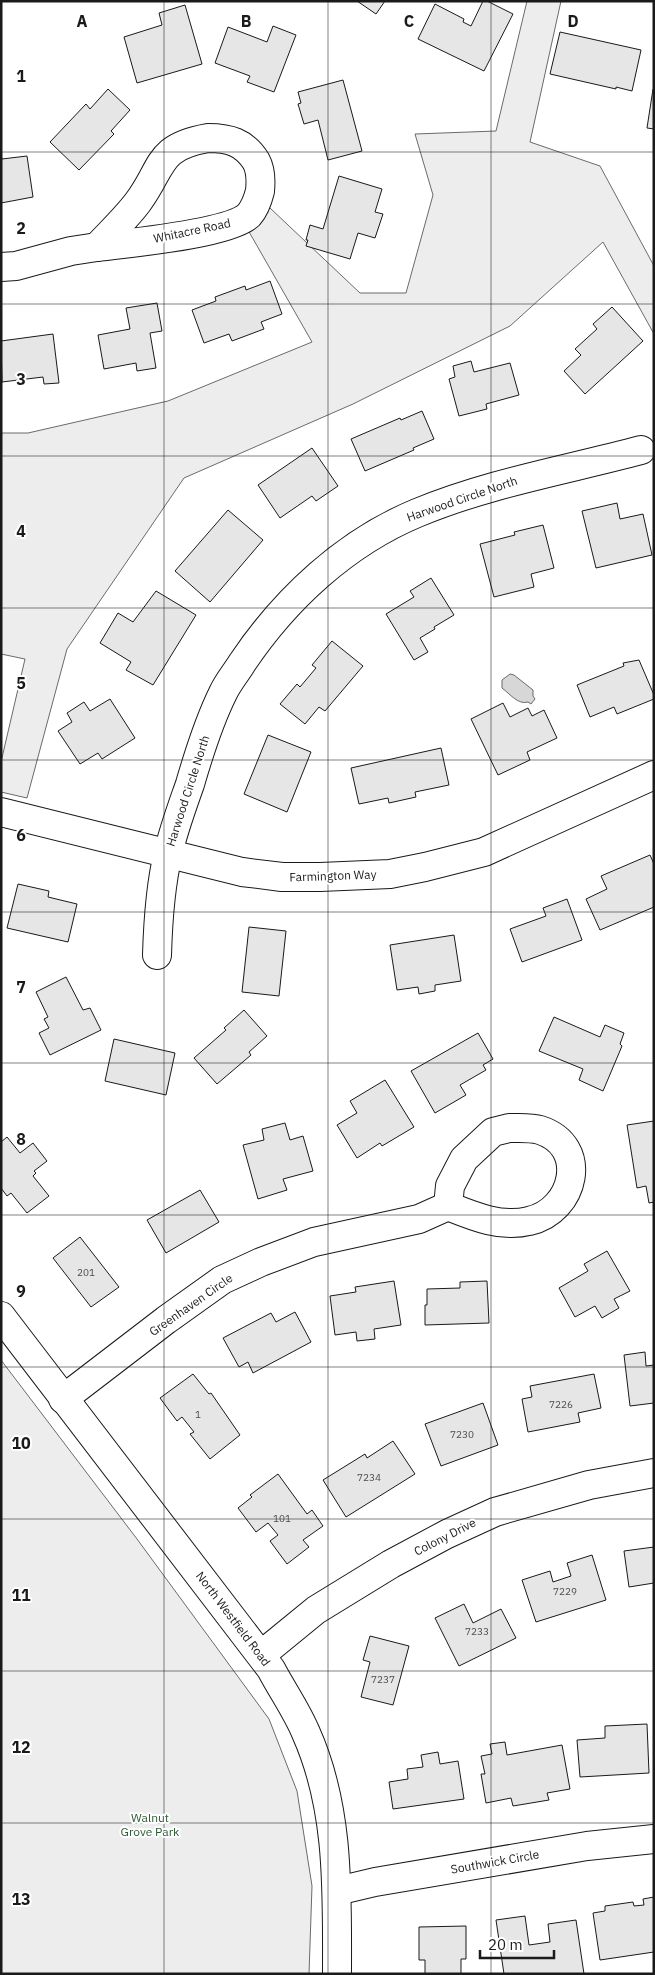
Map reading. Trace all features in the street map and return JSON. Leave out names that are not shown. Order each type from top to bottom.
[{"type":"street","name":"Whitacre Road","points":[[1,267],[16,266],[71,251],[185,235],[238,222],[249,214],[258,199],[261,182],[259,167],[250,152],[229,138],[200,139],[175,148],[161,161],[144,195],[97,247]]},
{"type":"street","name":"Harwood Circle North","points":[[157,955],[160,903],[168,854],[200,748],[223,692],[260,638],[306,586],[336,561],[378,532],[416,513],[510,481],[580,466],[649,443]]},
{"type":"street","name":"Farmington Way","points":[[1,812],[242,872],[282,877],[390,874],[484,852],[654,775]]},
{"type":"street","points":[[509,1128],[540,1130],[551,1136],[565,1149],[572,1162],[570,1184],[563,1200],[552,1211],[530,1221],[507,1223],[473,1217],[448,1206],[450,1186],[464,1159],[493,1132],[509,1128]]},
{"type":"street","name":"Greenhaven Circle","points":[[63,1399],[166,1320],[222,1280],[261,1262],[314,1242],[419,1219],[448,1206]]},
{"type":"street","name":"North Westfield Road","points":[[1,1316],[271,1669],[306,1732],[319,1766],[330,1810],[335,1845],[337,1974]]},
{"type":"street","name":"Colony Drive","points":[[260,1655],[316,1610],[391,1564],[447,1534],[495,1512],[570,1490],[624,1477],[654,1473]]},
{"type":"street","name":"Southwick Circle","points":[[337,1891],[587,1846],[654,1838]]},
{"type":"shaded area","points":[[527,1],[561,1],[530,142],[600,166],[654,266],[654,334],[603,242],[510,326],[353,404],[184,478],[67,649],[27,798],[1,792],[1,762],[25,659],[1,654],[1,433],[28,433],[168,401],[312,342],[248,230],[270,208],[360,293],[406,293],[433,195],[415,134],[496,131]]},
{"type":"shaded area","points":[[510,674],[533,690],[535,699],[531,704],[517,700],[502,688],[502,680]]},
{"type":"shaded area","name":"Walnut Grove Park","points":[[1,1360],[137,1539],[269,1719],[297,1791],[312,1886],[309,1974],[1,1974]]},
{"type":"building","points":[[357,1],[385,1],[376,14]]},
{"type":"building","points":[[483,1],[487,1],[513,14],[484,71],[418,39],[435,4],[464,19],[463,22],[471,26]]},
{"type":"building","points":[[185,5],[202,64],[137,83],[124,37],[162,25],[159,13]]},
{"type":"building","points":[[273,26],[296,35],[274,92],[247,82],[250,76],[215,63],[228,27],[267,42]]},
{"type":"building","points":[[560,32],[641,50],[632,91],[550,74]]},
{"type":"building","points":[[343,80],[362,151],[328,160],[318,120],[304,124],[298,104],[301,103],[298,92]]},
{"type":"building","points":[[108,89],[130,110],[111,131],[114,134],[79,170],[50,142],[86,104],[90,109]]},
{"type":"building","points":[[654,89],[654,129],[647,128]]},
{"type":"building","points":[[1,155],[2,159],[27,156],[33,197],[1,203]]},
{"type":"building","points":[[339,176],[382,189],[375,212],[383,214],[375,238],[358,233],[350,259],[306,246],[310,225],[323,229]]},
{"type":"building","points":[[270,281],[282,314],[261,322],[264,329],[232,341],[229,334],[204,343],[192,310],[216,301],[215,297],[245,286],[246,290]]},
{"type":"building","points":[[157,303],[162,331],[150,333],[156,368],[137,371],[136,363],[104,369],[98,335],[130,329],[126,308]]},
{"type":"building","points":[[612,307],[643,341],[585,394],[564,371],[581,355],[575,349],[597,329],[593,324]]},
{"type":"building","points":[[53,334],[59,383],[44,384],[43,377],[2,382],[1,341]]},
{"type":"building","points":[[471,361],[474,372],[510,363],[519,395],[486,404],[487,409],[459,416],[449,379],[455,377],[453,366]]},
{"type":"building","points":[[422,411],[434,439],[413,448],[414,450],[365,471],[351,439],[400,418],[401,420]]},
{"type":"building","points":[[312,448],[338,486],[316,501],[312,496],[280,518],[258,485]]},
{"type":"building","points":[[617,503],[620,519],[643,514],[652,555],[596,568],[582,511]]},
{"type":"building","points":[[228,510],[263,540],[210,602],[175,571]]},
{"type":"building","points":[[543,525],[554,568],[531,574],[534,587],[494,597],[480,544],[515,535],[514,532]]},
{"type":"building","points":[[431,578],[454,615],[420,638],[428,652],[414,660],[386,614],[414,597],[410,591]]},
{"type":"building","points":[[156,591],[196,615],[153,685],[126,670],[131,662],[100,643],[118,613],[133,622]]},
{"type":"building","points":[[332,641],[363,666],[325,711],[319,707],[305,724],[280,704],[297,684],[300,687],[316,668],[312,665]]},
{"type":"building","points":[[639,660],[654,699],[617,714],[614,707],[590,717],[577,685],[624,666],[623,663]]},
{"type":"building","points":[[110,699],[135,738],[102,759],[98,753],[80,764],[58,731],[72,722],[67,713],[84,702],[90,711]]},
{"type":"building","points":[[503,703],[510,717],[528,708],[532,716],[544,710],[557,738],[527,752],[530,760],[498,775],[471,719]]},
{"type":"building","points":[[268,735],[311,752],[287,812],[244,794]]},
{"type":"building","points":[[441,748],[449,785],[415,792],[416,797],[389,803],[388,798],[359,804],[351,768]]},
{"type":"building","points":[[650,855],[654,864],[654,907],[600,930],[586,899],[607,889],[601,876]]},
{"type":"building","points":[[18,884],[49,891],[48,897],[77,904],[68,942],[7,928]]},
{"type":"building","points":[[567,899],[582,940],[522,962],[510,929],[546,916],[543,908]]},
{"type":"building","points":[[249,927],[286,931],[279,996],[242,992]]},
{"type":"building","points":[[454,935],[461,981],[435,985],[435,991],[419,994],[418,987],[397,990],[390,945]]},
{"type":"building","points":[[66,977],[83,1010],[90,1008],[101,1030],[50,1055],[39,1033],[49,1028],[44,1019],[48,1017],[36,992]]},
{"type":"building","points":[[244,1010],[267,1036],[249,1052],[251,1055],[217,1084],[194,1058],[226,1030],[224,1028]]},
{"type":"building","points":[[554,1017],[600,1037],[605,1025],[624,1033],[620,1044],[622,1046],[603,1091],[579,1080],[583,1069],[539,1051]]},
{"type":"building","points":[[478,1033],[493,1059],[483,1065],[486,1070],[460,1085],[466,1095],[435,1113],[411,1071]]},
{"type":"building","points":[[114,1039],[175,1053],[166,1095],[105,1081]]},
{"type":"building","points":[[385,1080],[414,1127],[382,1146],[380,1143],[357,1158],[337,1125],[357,1113],[350,1101]]},
{"type":"building","points":[[654,1121],[654,1202],[649,1203],[646,1186],[637,1188],[627,1125]]},
{"type":"building","points":[[285,1123],[290,1140],[303,1136],[313,1171],[283,1179],[287,1190],[258,1199],[243,1145],[264,1140],[262,1129]]},
{"type":"building","points":[[7,1137],[20,1153],[33,1143],[47,1161],[34,1171],[36,1173],[33,1176],[49,1196],[27,1213],[11,1193],[7,1196],[1,1188],[1,1142]]},
{"type":"building","points":[[200,1190],[219,1222],[166,1253],[147,1220]]},
{"type":"building","points":[[80,1237],[119,1287],[91,1307],[53,1258]]},
{"type":"building","points":[[607,1251],[630,1291],[614,1299],[619,1308],[602,1318],[595,1306],[575,1317],[559,1288],[588,1271],[584,1264]]},
{"type":"building","points":[[394,1281],[401,1325],[374,1329],[375,1339],[357,1341],[356,1332],[335,1335],[330,1296],[356,1292],[355,1287]]},
{"type":"building","points":[[487,1281],[489,1323],[425,1325],[427,1289],[460,1288],[460,1282]]},
{"type":"building","points":[[295,1312],[311,1342],[253,1373],[248,1362],[239,1367],[223,1338],[271,1313],[276,1322]]},
{"type":"building","points":[[645,1352],[646,1366],[654,1365],[654,1403],[630,1406],[624,1355]]},
{"type":"building","points":[[193,1374],[209,1394],[211,1393],[240,1435],[210,1459],[190,1434],[194,1432],[182,1417],[177,1421],[160,1398]]},
{"type":"building","points":[[594,1374],[601,1408],[578,1413],[580,1422],[528,1432],[522,1399],[532,1397],[530,1386]]},
{"type":"building","points":[[483,1403],[498,1445],[441,1466],[425,1424]]},
{"type":"building","points":[[393,1441],[415,1474],[346,1517],[323,1480],[365,1454],[367,1458]]},
{"type":"building","points":[[278,1474],[307,1514],[312,1510],[323,1526],[303,1540],[309,1547],[287,1564],[270,1541],[278,1535],[268,1523],[256,1532],[238,1508],[252,1497],[250,1495]]},
{"type":"building","points":[[654,1547],[654,1583],[629,1587],[624,1551]]},
{"type":"building","points":[[592,1555],[606,1600],[536,1622],[522,1580],[550,1571],[553,1582],[571,1576],[567,1563]]},
{"type":"building","points":[[464,1604],[473,1623],[501,1609],[516,1638],[459,1666],[435,1618]]},
{"type":"building","points":[[370,1636],[409,1646],[393,1705],[361,1697],[370,1662],[363,1660]]},
{"type":"building","points":[[647,1724],[649,1773],[580,1777],[577,1740],[605,1738],[605,1726]]},
{"type":"building","points":[[505,1742],[507,1755],[562,1745],[570,1789],[547,1793],[549,1800],[513,1806],[511,1798],[486,1803],[481,1774],[485,1774],[481,1756],[492,1754],[490,1744]]},
{"type":"building","points":[[438,1752],[440,1764],[458,1761],[464,1799],[393,1809],[389,1782],[408,1779],[407,1769],[423,1767],[421,1755]]},
{"type":"building","points":[[654,1897],[654,1952],[600,1960],[593,1913],[605,1911],[605,1906],[633,1902],[634,1906],[644,1905],[643,1899]]},
{"type":"building","points":[[525,1916],[529,1945],[550,1942],[548,1924],[576,1920],[584,1974],[504,1974],[496,1920]]},
{"type":"building","points":[[466,1926],[466,1959],[461,1959],[461,1974],[425,1974],[425,1960],[419,1960],[419,1927]]}]
